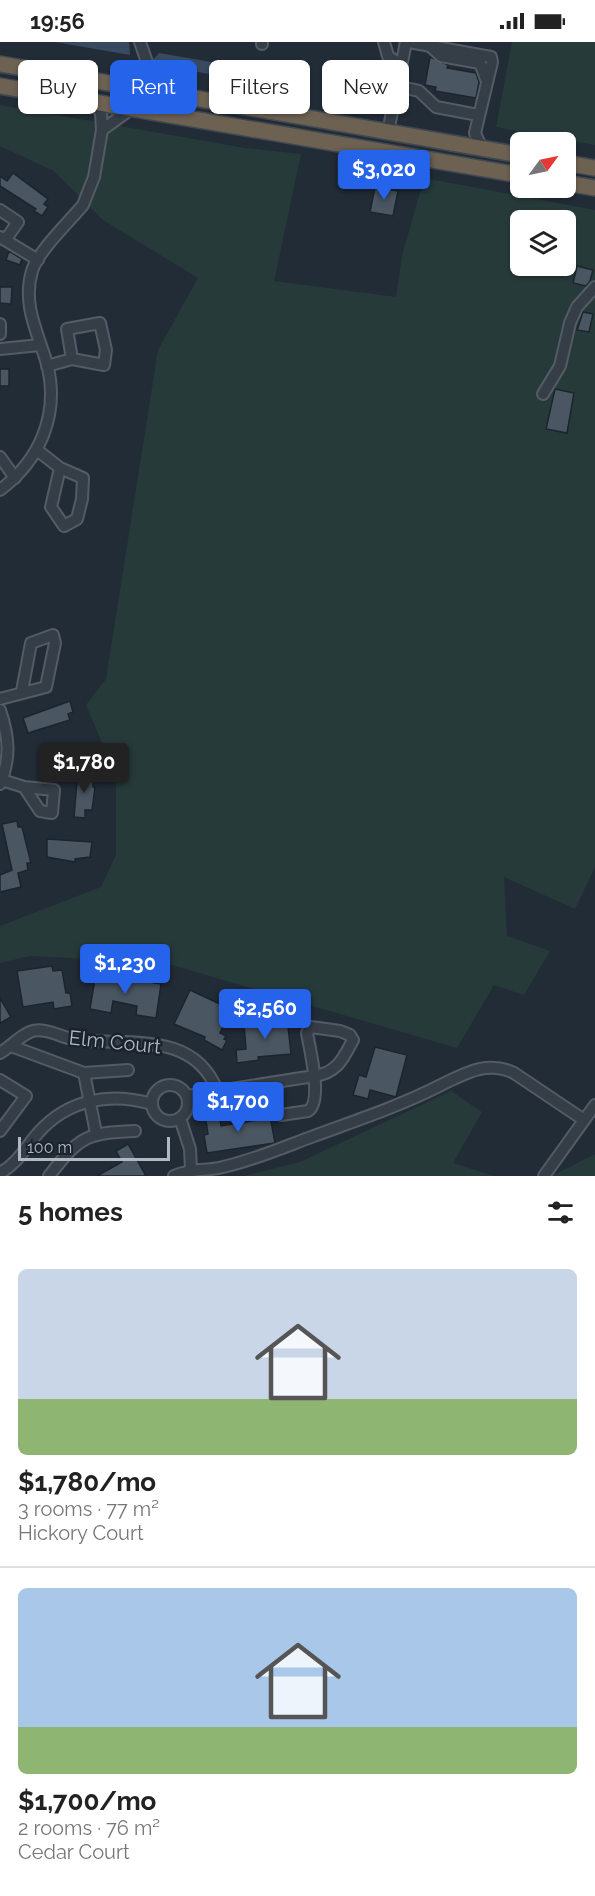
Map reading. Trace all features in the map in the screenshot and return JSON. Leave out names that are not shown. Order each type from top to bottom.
[{"type":"highway","points":[[1,64],[110,83]]},
{"type":"highway","points":[[0,86],[18,89]]},
{"type":"highway","points":[[197,99],[510,153]]},
{"type":"highway","points":[[160,114],[510,173]]},
{"type":"highway","points":[[576,165],[595,168]]},
{"type":"highway","points":[[576,185],[595,188]]},
{"type":"street","points":[[140,42],[146,60]]},
{"type":"street","points":[[384,42],[388,56],[394,60]]},
{"type":"street","points":[[402,60],[407,42],[489,56],[492,62],[475,133],[482,149]]},
{"type":"street","points":[[409,89],[422,92],[436,107],[478,115]]},
{"type":"street","points":[[0,490],[32,460],[48,412],[47,366],[29,309],[32,270],[88,194],[102,130],[101,113],[98,108]]},
{"type":"street","points":[[102,130],[124,114]]},
{"type":"street","points":[[388,132],[392,114]]},
{"type":"street","points":[[0,210],[18,222],[3,238],[38,260]]},
{"type":"street","points":[[543,394],[560,366],[570,323],[578,307],[595,287]]},
{"type":"street","points":[[47,366],[72,359],[104,366],[106,350],[100,323],[67,329],[72,359]]},
{"type":"street","points":[[0,324],[0,334]]},
{"type":"street","points":[[0,349],[40,345]]},
{"type":"street","points":[[37,450],[60,468],[83,478],[82,499],[77,519],[64,526],[51,507],[60,468]]},
{"type":"street","points":[[0,457],[15,478]]},
{"type":"street","points":[[0,699],[22,691],[46,687],[55,643],[53,635],[31,642],[22,691]]},
{"type":"street","points":[[0,710],[9,748],[1,782],[24,787]]},
{"type":"street","points":[[187,1096],[217,1090],[314,1076],[329,1073],[340,1064],[352,1040],[350,1035],[340,1031],[311,1027],[307,1033],[314,1076],[316,1097],[313,1108],[281,1115]]},
{"type":"street","name":"Elm Court","points":[[0,1053],[31,1031],[44,1031],[74,1040],[162,1044],[199,1060],[210,1071],[217,1090]]},
{"type":"street","points":[[11,1046],[84,1073],[128,1070]]},
{"type":"street","points":[[174,1176],[191,1168],[221,1168],[286,1146],[411,1101],[476,1069],[491,1066],[514,1073],[584,1120]]},
{"type":"street","points":[[84,1073],[96,1133]]},
{"type":"street","points":[[0,1080],[27,1096],[0,1131]]},
{"type":"street","points":[[168,1085],[179,1086],[187,1096],[188,1106],[180,1118],[173,1121],[162,1119],[156,1114],[152,1104],[156,1091],[168,1085]]},
{"type":"street","points":[[0,1173],[16,1162],[38,1134],[54,1119],[90,1101],[126,1098],[152,1104]]},
{"type":"street","points":[[544,1176],[595,1105]]},
{"type":"street","points":[[180,1118],[190,1149],[191,1168]]},
{"type":"street","points":[[50,1176],[69,1150],[96,1133],[135,1131]]},
{"type":"shaded area","points":[[512,42],[595,42],[595,145],[576,142],[576,132],[524,132],[496,127]]},
{"type":"shaded area","points":[[0,105],[18,108],[18,114],[51,114],[245,148],[301,154],[274,281],[396,297],[402,256],[424,178],[510,194],[510,198],[531,198],[595,210],[595,867],[575,909],[504,877],[507,936],[550,951],[524,995],[494,985],[457,1048],[165,963],[30,956],[0,963],[0,926],[101,887],[116,855],[116,775],[86,705],[106,679],[158,350],[198,278],[103,220],[54,171],[0,146]]},
{"type":"shaded area","points":[[451,1091],[482,1112],[453,1163],[494,1176],[244,1176],[300,1162]]},
{"type":"shaded area","points":[[595,1154],[595,1176],[552,1176]]},
{"type":"water","points":[[55,42],[129,42],[130,55]]},
{"type":"water","points":[[159,53],[209,62],[209,74],[197,72],[197,60],[153,60]]},
{"type":"building","points":[[430,57],[448,65],[447,68],[476,73],[479,82],[476,98],[435,91],[436,87],[425,85]]},
{"type":"building","points":[[13,173],[48,199],[44,204],[48,207],[42,216],[34,211],[36,209],[0,186],[0,176],[7,181]]},
{"type":"building","points":[[375,187],[398,191],[393,216],[370,212]]},
{"type":"building","points":[[9,251],[22,259],[20,265],[6,260]]},
{"type":"building","points":[[577,266],[593,270],[586,286],[573,283]]},
{"type":"building","points":[[0,287],[12,287],[11,304],[0,303]]},
{"type":"building","points":[[583,312],[593,314],[589,332],[577,330]]},
{"type":"building","points":[[0,369],[9,369],[9,386],[0,386]]},
{"type":"building","points":[[555,389],[574,393],[567,433],[546,429]]},
{"type":"building","points":[[70,701],[73,712],[68,714],[70,720],[28,733],[23,718]]},
{"type":"building","points":[[56,747],[66,748],[66,751],[75,752],[75,755],[81,756],[80,769],[46,767],[47,750],[56,751]]},
{"type":"building","points":[[78,770],[91,770],[90,778],[93,778],[93,787],[95,787],[92,810],[85,810],[85,818],[74,817]]},
{"type":"building","points":[[17,821],[18,827],[22,827],[31,863],[27,863],[28,870],[18,873],[21,887],[0,892],[0,875],[12,870],[2,824]]},
{"type":"building","points":[[47,839],[92,842],[90,857],[75,859],[75,862],[47,857]]},
{"type":"building","points":[[52,966],[53,971],[62,970],[66,993],[70,993],[72,1006],[54,1009],[53,1002],[23,1007],[17,971]]},
{"type":"building","points":[[96,973],[161,984],[156,1018],[136,1015],[137,1006],[113,1001],[111,1013],[90,1009]]},
{"type":"building","points":[[190,990],[222,1005],[221,1008],[230,1012],[220,1033],[226,1036],[224,1039],[227,1040],[222,1050],[204,1040],[205,1037],[174,1024]]},
{"type":"building","points":[[0,998],[11,1017],[0,1023]]},
{"type":"building","points":[[287,1017],[291,1054],[258,1057],[259,1060],[237,1063],[236,1050],[246,1049],[244,1026],[253,1025],[252,1021]]},
{"type":"building","points":[[375,1047],[407,1055],[396,1097],[370,1090],[368,1099],[353,1095],[359,1075],[366,1077]]},
{"type":"building","points":[[269,1110],[275,1143],[207,1153],[204,1135],[208,1134],[205,1115],[219,1113],[221,1126],[258,1120],[257,1112]]},
{"type":"building","points":[[128,1144],[146,1176],[97,1176],[122,1162],[116,1151]]}]
